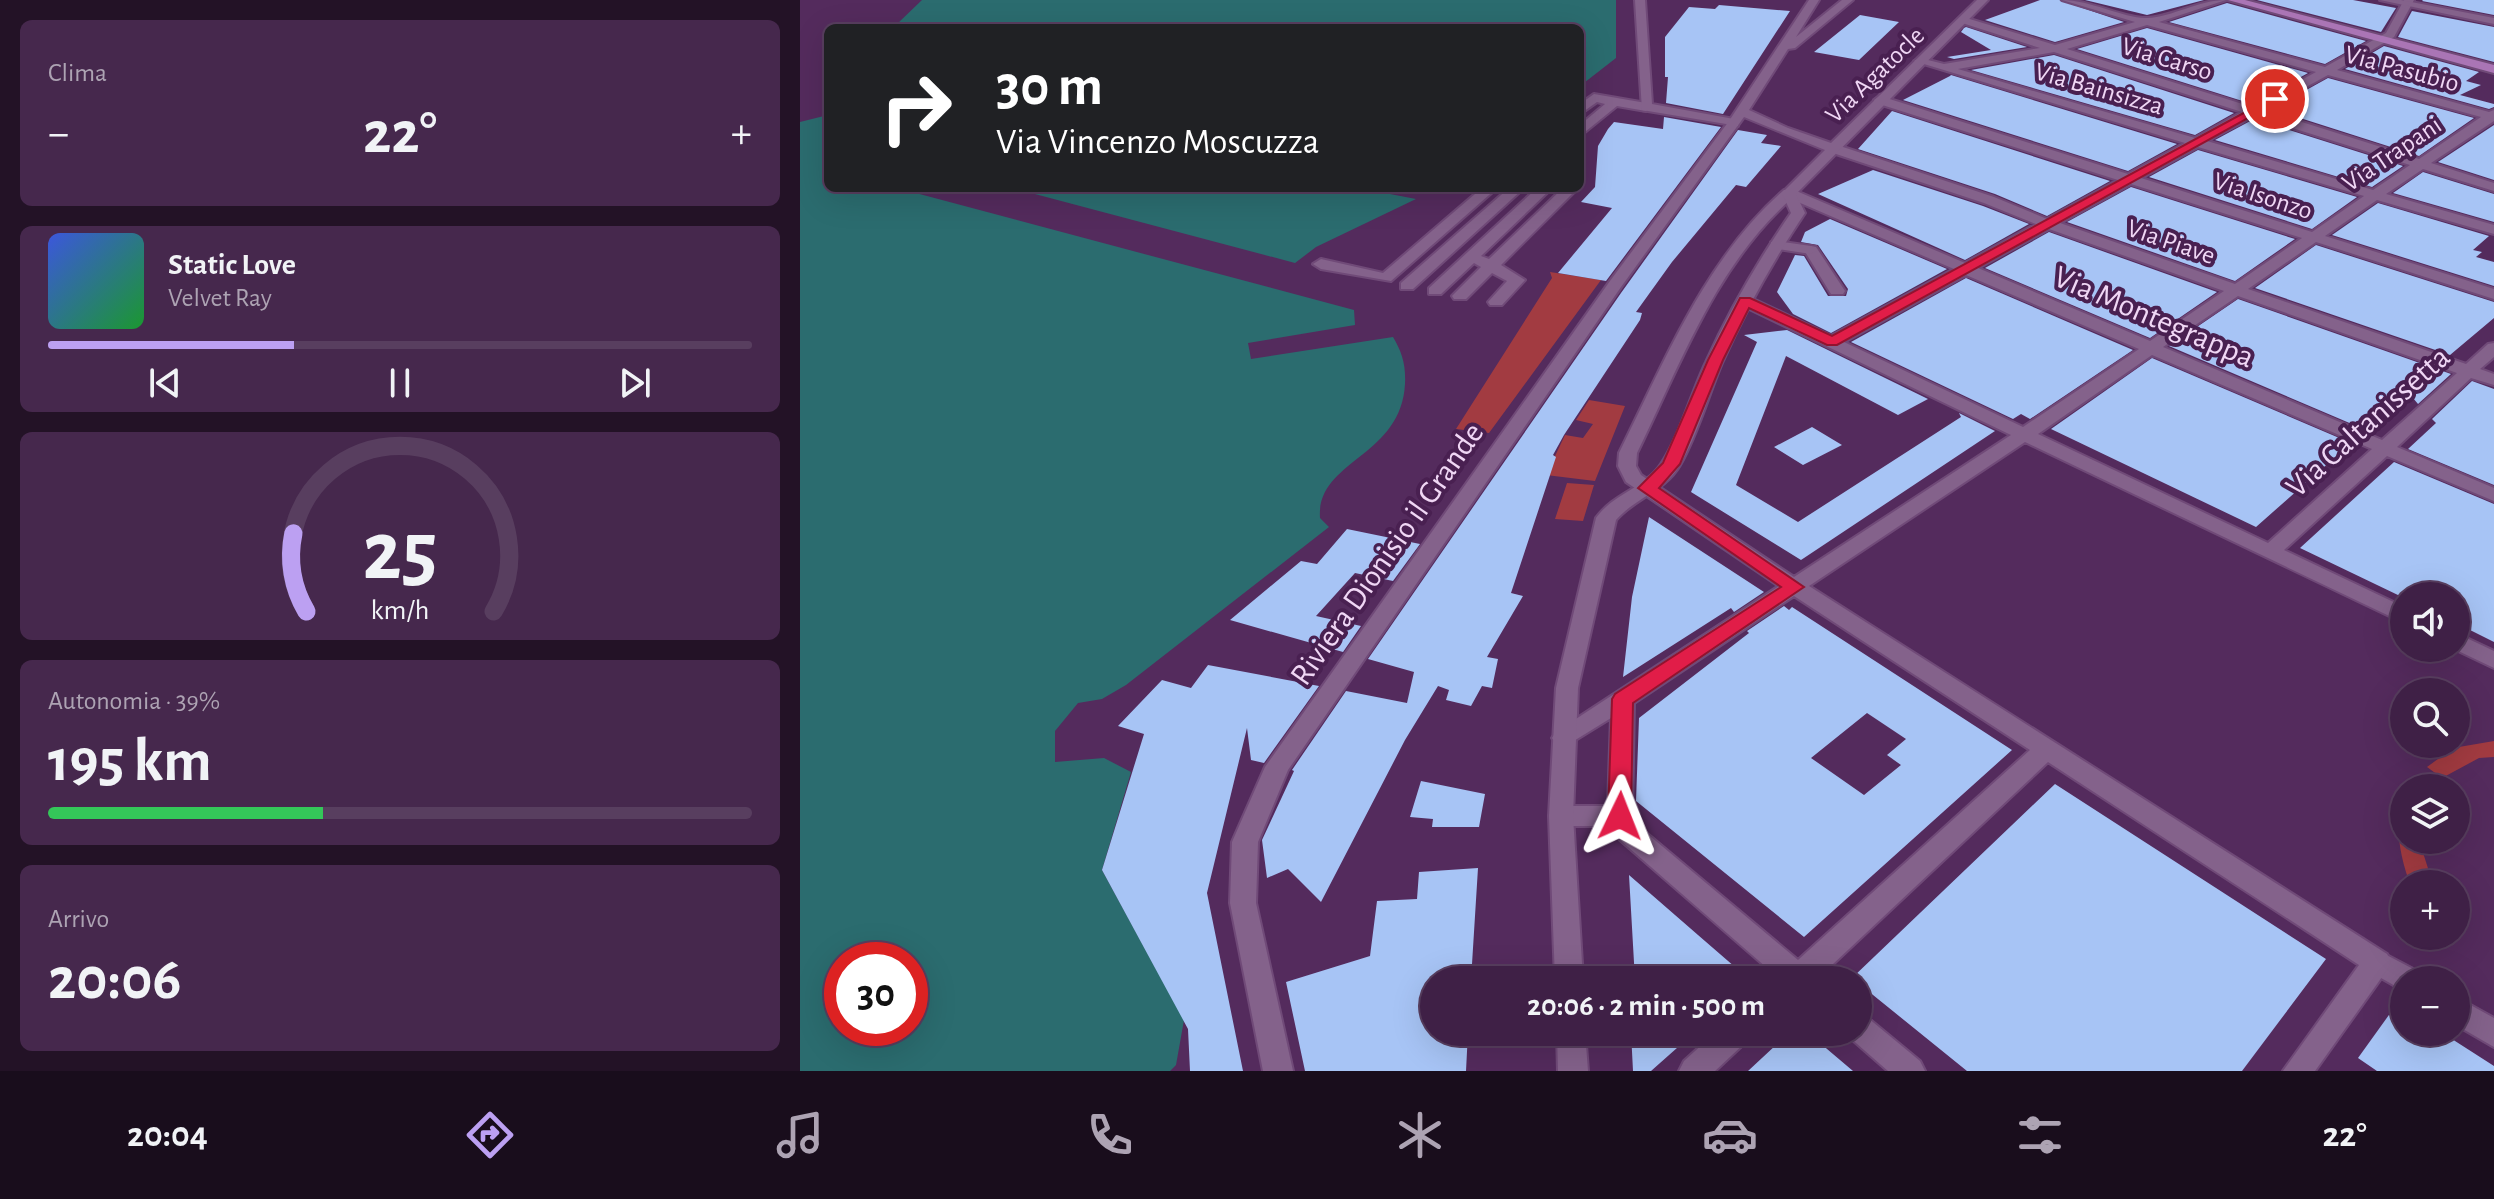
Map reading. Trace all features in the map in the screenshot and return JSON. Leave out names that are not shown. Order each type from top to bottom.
[{"type":"main road","points":[[2233,0],[2494,62]]},
{"type":"main road","points":[[2258,0],[2494,69]]},
{"type":"street","points":[[1640,0],[1646,107]]},
{"type":"street","name":"Riviera Dionisio il Grande","points":[[1278,1071],[1243,903],[1245,842],[1277,767],[1615,284],[1738,117],[1814,0]]},
{"type":"street","points":[[1776,59],[1848,0]]},
{"type":"street","name":"Via Agatocle","points":[[1647,488],[1633,478],[1627,466],[1628,453],[1668,371],[1732,259],[1768,209],[1789,193],[1983,0]]},
{"type":"street","name":"Via Pasubio","points":[[2067,0],[2493,116]]},
{"type":"street","points":[[1943,68],[2054,49],[2221,0]]},
{"type":"street","points":[[2385,0],[2494,21]]},
{"type":"street","points":[[1832,342],[2386,37],[2408,2]]},
{"type":"street","name":"Via Carso","points":[[1963,20],[2494,187]]},
{"type":"street","name":"Via Bainsizza","points":[[1920,61],[2494,230]]},
{"type":"street","points":[[1584,107],[1594,98],[1615,101]]},
{"type":"street","name":"Via Isonzo","points":[[1880,100],[2494,294]]},
{"type":"street","points":[[1584,128],[1615,101]]},
{"type":"street","name":"Via Piave","points":[[1615,101],[1738,117],[1783,131],[1989,200],[2047,224],[2494,380]]},
{"type":"street","name":"Via Trapani","points":[[1564,738],[1782,587],[2032,429],[2493,116]]},
{"type":"street","points":[[1321,264],[1386,278],[1485,192]]},
{"type":"street","points":[[1407,286],[1513,192]]},
{"type":"street","points":[[1435,291],[1541,192]]},
{"type":"street","points":[[1460,296],[1567,192]]},
{"type":"street","points":[[1568,966],[1561,816],[1564,738],[1570,673],[1606,518],[1620,503],[1655,483],[1671,464],[1715,360],[1776,245],[1798,213],[1789,193]]},
{"type":"street","name":"Via Montegrappa","points":[[1789,193],[2494,495]]},
{"type":"street","points":[[1787,227],[1825,209]]},
{"type":"street","points":[[1434,236],[1517,280],[1496,302]]},
{"type":"street","points":[[1776,245],[1811,250],[1816,262],[1828,272],[1837,291]]},
{"type":"street","points":[[1745,301],[2003,424],[2032,429],[2276,546],[2390,608]]},
{"type":"street","name":"Via Caltanissetta","points":[[2276,546],[2494,348]]},
{"type":"street","points":[[1647,488],[1782,587],[2039,757],[2370,972],[2390,976]]},
{"type":"street","points":[[2470,648],[2494,660]]},
{"type":"street","points":[[1623,699],[1620,816],[1629,833],[1784,966]]},
{"type":"street","points":[[1813,966],[2039,757]]},
{"type":"street","points":[[1561,816],[1620,816]]},
{"type":"street","points":[[2298,1071],[2370,972]]},
{"type":"street","points":[[2470,1019],[2494,1034]]},
{"type":"street","points":[[1872,1039],[1910,1071]]},
{"type":"street","points":[[1572,1046],[1573,1071]]},
{"type":"street","points":[[1694,1071],[1722,1046]]},
{"type":"shaded area","points":[[922,0],[1616,0],[1616,58],[1584,83],[1584,24],[897,24]]},
{"type":"shaded area","points":[[824,116],[824,192],[912,192],[1354,310],[1355,325],[1248,343],[1251,359],[1393,337],[1401,353],[1405,384],[1400,409],[1375,444],[1331,483],[1322,499],[1320,518],[1329,527],[1126,685],[1102,699],[1078,703],[1055,731],[1055,762],[1104,758],[1131,772],[1102,870],[1184,1020],[1176,1065],[1170,1071],[800,1071],[800,122]]},
{"type":"shaded area","points":[[1027,192],[1392,192],[1390,194],[1416,199],[1316,247],[1295,263]]},
{"type":"shaded area","points":[[1550,272],[1601,280],[1489,433],[1456,429],[1552,278]]},
{"type":"shaded area","points":[[1589,400],[1625,406],[1595,481],[1546,475],[1565,435],[1583,438],[1593,424],[1576,420]]},
{"type":"shaded area","points":[[1567,483],[1594,485],[1583,521],[1555,519]]},
{"type":"shaded area","points":[[2494,741],[2494,757],[2479,758],[2449,774],[2437,774],[2427,767],[2439,758],[2470,758],[2470,745]]},
{"type":"shaded area","points":[[2402,854],[2423,854],[2429,870],[2405,870]]},
{"type":"building","points":[[2040,0],[2059,0],[2124,22],[2055,42],[1985,20]]},
{"type":"building","points":[[2085,0],[2204,0],[2147,15]]},
{"type":"building","points":[[2257,0],[2353,0],[2396,8],[2381,32]]},
{"type":"building","points":[[2494,0],[2494,15],[2422,1]]},
{"type":"building","points":[[2227,3],[2366,41],[2325,64],[2169,22]]},
{"type":"building","points":[[1719,5],[1790,11],[1723,114],[1666,103],[1665,37],[1689,7],[1715,9]]},
{"type":"building","points":[[2412,11],[2494,27],[2494,62],[2398,37]]},
{"type":"building","points":[[1860,15],[1899,22],[1859,60],[1814,52]]},
{"type":"building","points":[[1964,28],[2027,47],[1954,59],[1947,57],[1991,50],[1961,32]]},
{"type":"building","points":[[2147,28],[2308,73],[2252,104],[2077,49]]},
{"type":"building","points":[[2384,46],[2479,72],[2466,81],[2481,85],[2460,95],[2494,104],[2494,107],[2489,109],[2345,69]]},
{"type":"building","points":[[2054,55],[2234,113],[2195,135],[1971,70]]},
{"type":"building","points":[[1951,75],[2177,144],[2128,171],[1903,100]]},
{"type":"building","points":[[2328,78],[2474,118],[2419,156],[2272,109]]},
{"type":"building","points":[[1892,111],[2110,181],[2047,216],[1995,194],[1858,149]]},
{"type":"building","points":[[1664,117],[1721,127],[1606,281],[1558,273],[1612,208],[1581,202],[1595,187],[1598,146],[1608,129],[1614,122],[1663,129]]},
{"type":"building","points":[[2254,119],[2403,166],[2372,187],[2215,140]]},
{"type":"building","points":[[2494,125],[2494,180],[2438,162]]},
{"type":"building","points":[[1738,130],[1767,135],[1761,143],[1781,146],[1746,187],[1736,185],[1672,262],[1636,312],[1642,313],[1640,320],[1553,455],[1556,457],[1511,593],[1523,596],[1487,657],[1498,659],[1492,688],[1482,686],[1471,706],[1446,700],[1449,690],[1438,686],[1405,740],[1321,902],[1288,869],[1267,878],[1262,840],[1292,770],[1346,691],[1407,703],[1414,672],[1368,659],[1621,293]]},
{"type":"building","points":[[2198,150],[2357,197],[2312,229],[2149,177]]},
{"type":"building","points":[[1873,170],[2029,224],[1965,260],[1818,194]]},
{"type":"building","points":[[2423,172],[2494,194],[2494,222],[2393,193]]},
{"type":"building","points":[[2131,187],[2295,239],[2235,281],[2067,222]]},
{"type":"building","points":[[2378,203],[2489,236],[2473,250],[2482,252],[2476,257],[2494,262],[2494,286],[2332,235]]},
{"type":"building","points":[[1830,219],[1947,269],[1831,333],[1793,314],[1777,292],[1795,255],[1804,256],[1828,296],[1846,296],[1848,289],[1818,245],[1801,242],[1805,232]]},
{"type":"building","points":[[2049,232],[2217,292],[2150,338],[1985,268]]},
{"type":"building","points":[[2316,245],[2494,302],[2494,318],[2450,355],[2255,288]]},
{"type":"building","points":[[1966,278],[2133,350],[2030,419],[2021,414],[2013,419],[1851,342]]},
{"type":"building","points":[[2238,299],[2451,374],[2418,404],[2408,392],[2366,430],[2169,346]]},
{"type":"building","points":[[1787,330],[1928,399],[1898,415],[1786,356],[1736,485],[1798,522],[1961,417],[1959,413],[1995,431],[1801,560],[1691,492],[1757,342],[1744,335]]},
{"type":"building","points":[[2152,358],[2351,443],[2256,527],[2051,429]]},
{"type":"building","points":[[2472,381],[2494,389],[2494,485],[2408,449],[2436,423],[2432,419]]},
{"type":"building","points":[[1812,427],[1842,445],[1803,465],[1774,447]]},
{"type":"building","points":[[2394,462],[2494,504],[2494,642],[2470,630],[2470,582],[2390,582],[2390,591],[2300,548]]},
{"type":"building","points":[[1649,517],[1764,592],[1734,612],[1731,608],[1623,677],[1632,597]]},
{"type":"building","points":[[1347,529],[1420,544],[1393,581],[1355,573],[1316,616],[1361,626],[1343,652],[1230,620],[1301,561],[1317,564]]},
{"type":"building","points":[[1784,606],[1789,610],[1792,607],[2012,750],[1804,937],[1636,801],[1639,718],[1749,633],[1747,631]],"holes":[[[1867,713],[1906,739],[1887,755],[1901,765],[1864,795],[1811,758]]]},
{"type":"building","points":[[1208,665],[1319,686],[1264,763],[1251,760],[1247,728],[1207,893],[1243,1071],[1190,1071],[1188,1029],[1102,870],[1144,734],[1118,726],[1162,680],[1191,688]]},
{"type":"building","points":[[1421,781],[1485,794],[1479,827],[1432,827],[1433,819],[1410,817]]},
{"type":"building","points":[[2055,784],[2326,959],[2242,1071],[1967,1071],[1872,994],[1872,966],[1865,966]]},
{"type":"building","points":[[1478,868],[1472,966],[1420,966],[1420,1046],[1467,1046],[1466,1071],[1305,1071],[1286,982],[1370,956],[1377,901],[1417,899],[1419,872]]},
{"type":"building","points":[[1629,875],[1734,966],[1634,966]]},
{"type":"building","points":[[2390,1013],[2390,1046],[2463,1046],[2494,1066],[2494,1071],[2377,1071],[2358,1058]]},
{"type":"building","points":[[1632,1046],[1679,1046],[1651,1071],[1633,1071]]},
{"type":"building","points":[[1775,1046],[1824,1046],[1853,1071],[1748,1071]]},
{"type":"route","points":[[1620,816],[1623,699],[1795,587],[1647,488],[1671,464],[1715,360],[1745,301],[1832,342],[2275,99]]}]
